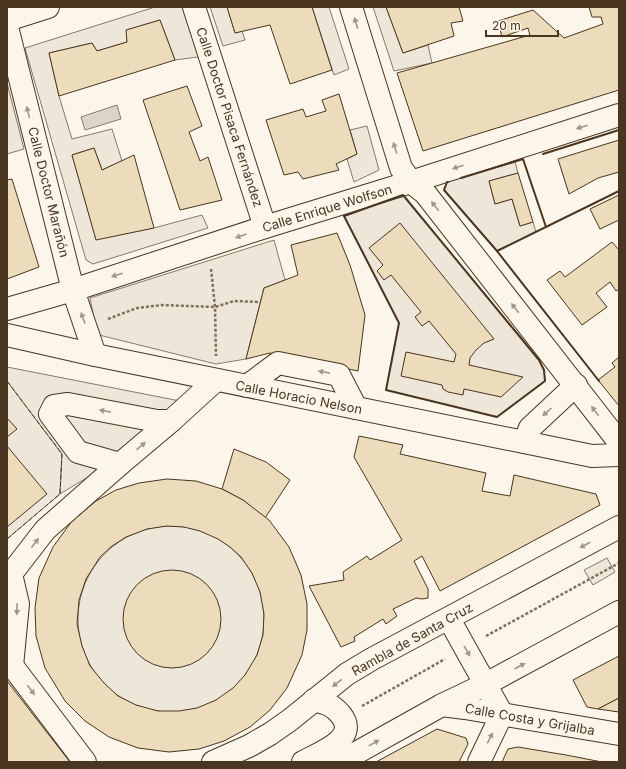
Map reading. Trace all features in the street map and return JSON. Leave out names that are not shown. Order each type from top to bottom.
[{"type":"street","points":[[7,20],[48,7]]},
{"type":"street","name":"Calle Doctor Pisaca Fernández","points":[[194,7],[266,227]]},
{"type":"street","points":[[351,7],[401,168],[411,182],[425,193],[619,442]]},
{"type":"street","name":"Calle Doctor Marañón","points":[[7,27],[73,290],[96,355]]},
{"type":"street","name":"Calle Enrique Wolfson","points":[[7,309],[73,290],[266,227],[619,116]]},
{"type":"street","points":[[28,339],[26,331],[36,301]]},
{"type":"street","name":"Calle Horacio Nelson","points":[[7,335],[216,380],[592,456]]},
{"type":"street","points":[[247,386],[278,363],[339,375],[356,408]]},
{"type":"street","points":[[85,762],[10,662],[18,604],[9,575],[45,530],[216,380]]},
{"type":"street","points":[[524,442],[530,428],[576,385]]},
{"type":"street","points":[[120,464],[78,452],[50,414],[54,406],[68,404],[157,421],[171,421]]},
{"type":"street","points":[[592,456],[619,455]]},
{"type":"street","points":[[592,456],[619,469]]},
{"type":"street","name":"Rambla de Santa Cruz","points":[[213,762],[249,746],[290,720],[347,674],[378,656],[619,527]]},
{"type":"street","points":[[340,762],[442,705],[486,684],[619,612]]},
{"type":"street","points":[[449,619],[502,714],[479,762]]},
{"type":"street","points":[[303,762],[334,745],[342,739],[346,731],[343,718],[333,707],[324,702],[314,700]]},
{"type":"street","name":"Calle Costa y Grijalba","points":[[442,705],[619,734]]},
{"type":"path","points":[[208,247],[215,307],[216,380]]},
{"type":"path","points":[[87,327],[137,308],[162,305],[215,307],[234,301],[260,302]]},
{"type":"path","points":[[343,718],[465,647],[619,563]]},
{"type":"shaded area","points":[[155,7],[187,7],[205,56],[175,60],[160,20],[127,30],[127,42],[97,51],[92,43],[49,53],[59,96],[72,139],[112,129],[122,161],[102,170],[94,148],[72,155],[96,239],[154,228],[202,215],[208,228],[93,264],[86,260],[25,48]]},
{"type":"shaded area","points":[[210,7],[227,7],[235,33],[242,31],[245,40],[223,46]]},
{"type":"shaded area","points":[[312,7],[329,7],[349,69],[334,75]]},
{"type":"shaded area","points":[[373,7],[386,7],[403,53],[428,45],[432,63],[394,71]]},
{"type":"shaded area","points":[[7,83],[24,149],[7,154]]},
{"type":"shaded area","points":[[117,105],[121,119],[85,130],[81,117]]},
{"type":"shaded area","points":[[367,126],[379,170],[354,182],[347,159],[357,154],[350,130]]},
{"type":"shaded area","points":[[515,162],[518,173],[489,181],[495,204],[512,199],[520,226],[533,222],[536,232],[497,251],[444,190],[447,182]]},
{"type":"shaded area","points":[[403,195],[539,360],[544,370],[545,381],[497,417],[386,390],[399,323],[344,216]]},
{"type":"shaded area","points":[[274,240],[285,280],[264,288],[246,359],[216,364],[99,335],[95,324],[90,298]]},
{"type":"shaded area","points":[[7,367],[180,401],[106,466],[60,494],[62,454],[7,381]]},
{"type":"shaded area","points":[[7,381],[62,454],[60,494],[7,539]]},
{"type":"shaded area","points":[[171,526],[189,528],[207,533],[223,542],[237,553],[248,567],[257,583],[262,601],[264,619],[262,637],[257,655],[248,671],[237,685],[223,696],[207,705],[189,710],[171,712],[153,710],[135,705],[119,696],[105,685],[94,671],[85,655],[80,637],[78,619],[80,601],[85,583],[94,567],[105,553],[119,542],[135,533],[153,528]]},
{"type":"shaded area","points":[[607,558],[615,572],[593,585],[584,570]]},
{"type":"building","points":[[227,7],[312,7],[332,70],[290,84],[270,25],[235,33]]},
{"type":"building","points":[[386,7],[459,7],[463,21],[451,23],[454,36],[403,53]]},
{"type":"building","points":[[589,7],[619,7],[619,90],[423,151],[397,73],[530,35],[528,28],[502,37],[498,21],[533,10],[564,38],[603,24],[601,17],[592,17]]},
{"type":"building","points":[[160,20],[175,60],[59,96],[49,53],[92,43],[97,51],[127,42],[126,30]]},
{"type":"building","points":[[187,86],[202,126],[189,132],[200,161],[208,157],[222,200],[180,210],[143,100]]},
{"type":"building","points":[[339,94],[357,154],[336,164],[339,170],[303,179],[298,172],[284,175],[266,120],[303,109],[306,117],[326,111],[322,100]]},
{"type":"building","points":[[619,140],[619,172],[598,178],[569,194],[558,159]]},
{"type":"building","points":[[94,148],[102,170],[134,155],[154,228],[96,240],[72,155]]},
{"type":"building","points":[[518,173],[533,222],[520,226],[512,199],[495,204],[489,181]]},
{"type":"building","points":[[12,179],[39,267],[7,279],[7,180]]},
{"type":"building","points":[[619,195],[619,220],[600,229],[590,209]]},
{"type":"building","points":[[400,223],[494,339],[484,343],[476,350],[470,358],[469,365],[523,377],[501,397],[464,389],[463,395],[448,392],[443,389],[442,385],[401,376],[406,352],[454,362],[456,354],[429,321],[422,326],[415,317],[421,312],[391,275],[384,280],[377,271],[383,265],[369,248]]},
{"type":"building","points":[[337,233],[350,265],[365,315],[358,371],[270,353],[246,359],[264,288],[298,275],[291,245]]},
{"type":"building","points":[[612,242],[619,250],[619,289],[616,291],[610,282],[596,293],[607,307],[582,325],[547,280],[560,271],[565,277]]},
{"type":"building","points":[[619,357],[619,406],[598,380],[615,367],[612,363]]},
{"type":"building","points":[[7,418],[17,429],[7,437]]},
{"type":"building","points":[[359,436],[403,445],[400,454],[486,473],[482,491],[510,496],[514,475],[596,494],[600,505],[440,591],[422,556],[414,561],[428,589],[428,598],[416,598],[393,609],[397,616],[386,624],[383,619],[354,637],[355,641],[341,647],[309,586],[344,580],[343,572],[367,556],[370,560],[402,540],[354,457]]},
{"type":"building","points":[[7,446],[47,494],[7,527]]},
{"type":"building","points":[[234,449],[266,462],[290,480],[265,518],[243,500],[222,489]]},
{"type":"building","points":[[167,479],[196,481],[222,489],[243,500],[269,520],[289,547],[301,575],[307,604],[307,630],[302,655],[287,688],[270,710],[250,727],[224,741],[199,749],[169,752],[138,748],[109,737],[85,721],[65,701],[45,668],[36,636],[35,608],[39,578],[53,547],[72,521],[96,501],[116,490],[139,483]],"holes":[[[167,526],[184,527],[200,531],[218,539],[241,557],[252,573],[260,592],[264,614],[263,635],[257,655],[245,675],[233,688],[216,700],[197,708],[179,711],[158,711],[136,705],[118,696],[104,683],[90,666],[82,646],[77,624],[79,600],[86,579],[100,557],[112,546],[126,537],[147,529]]]},
{"type":"building","points":[[172,570],[191,574],[207,584],[217,600],[221,619],[217,638],[207,654],[191,664],[172,668],[153,664],[137,654],[127,638],[123,619],[127,600],[137,584],[153,574]]},
{"type":"building","points":[[619,656],[619,698],[598,709],[587,707],[573,680]]},
{"type":"building","points":[[7,681],[70,762],[7,762]]},
{"type":"building","points":[[619,698],[619,712],[598,709]]},
{"type":"building","points":[[437,729],[466,738],[468,744],[459,762],[376,762]]},
{"type":"building","points":[[518,747],[602,762],[502,762],[508,749]]},
{"type":"fence","points":[[7,381],[62,454],[60,494],[7,539]]},
{"type":"wall","points":[[543,154],[619,130]]},
{"type":"wall","points":[[461,178],[523,159],[546,227]]},
{"type":"wall","points":[[448,182],[444,190],[497,251]]},
{"type":"wall","points":[[599,381],[497,251],[619,191]]},
{"type":"wall","points":[[403,195],[539,360],[544,370],[545,381],[497,417],[386,390],[399,323],[344,216],[403,195]]}]
